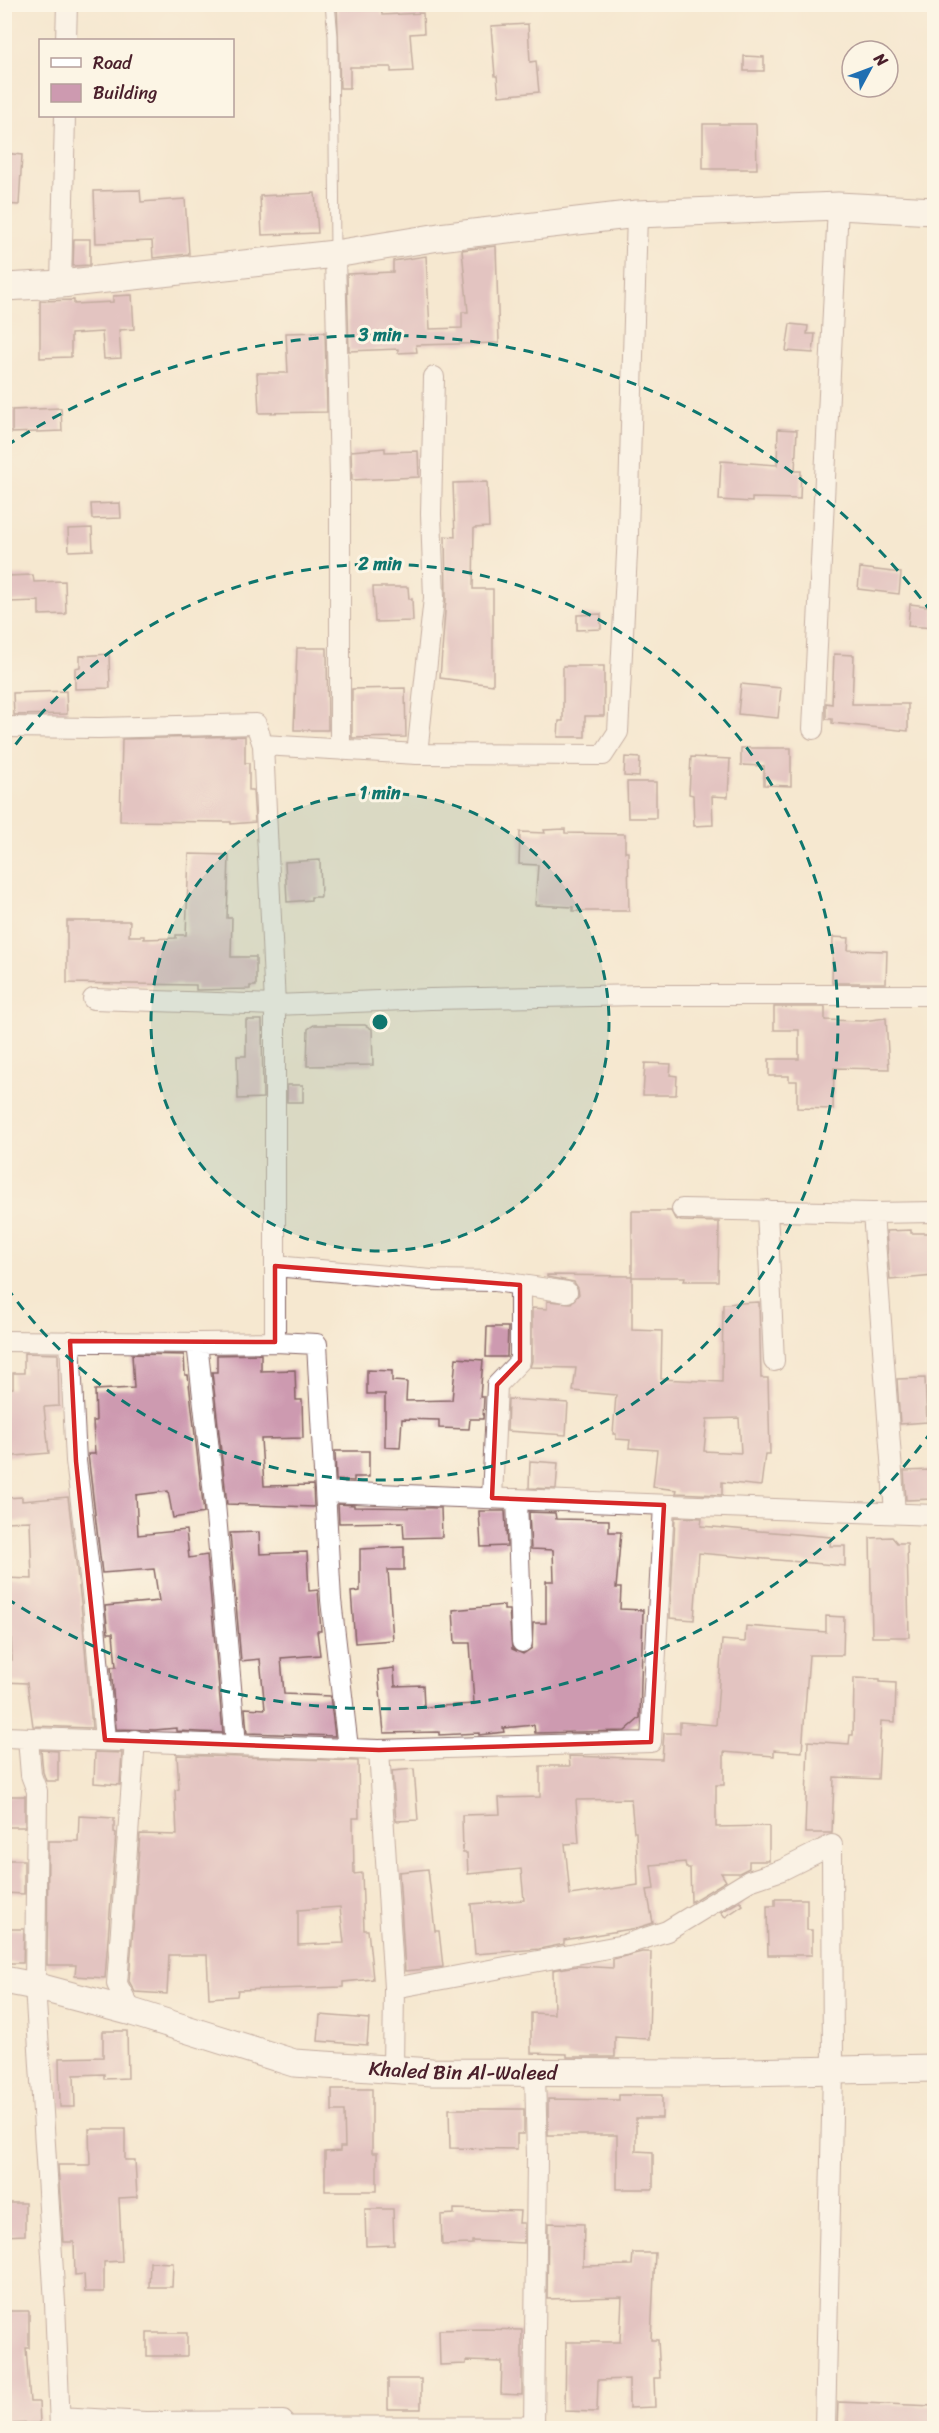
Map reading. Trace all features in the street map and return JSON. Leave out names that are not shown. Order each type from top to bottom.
[{"type":"street","points":[[66,39],[67,4]]},
{"type":"street","points":[[61,284],[65,117]]},
{"type":"street","points":[[4,287],[61,284],[335,254],[439,237],[638,214],[838,206],[934,211]]},
{"type":"street","points":[[813,729],[838,206]]},
{"type":"street","points":[[263,745],[417,754],[603,755],[618,732],[628,532],[638,214]]},
{"type":"street","points":[[335,254],[340,479],[340,749]]},
{"type":"street","points":[[417,754],[434,598],[431,514],[434,376]]},
{"type":"street","points":[[4,727],[99,728],[256,724],[263,745],[274,1005],[275,1341]]},
{"type":"street","points":[[93,999],[274,1005],[631,995],[934,995]]},
{"type":"street","points":[[682,1209],[873,1214],[934,1212]]},
{"type":"street","points":[[766,1210],[774,1361]]},
{"type":"street","points":[[873,1214],[895,1513]]},
{"type":"street","points":[[275,1266],[431,1280],[495,1281],[567,1292]]},
{"type":"street","points":[[492,1498],[497,1385],[520,1360],[520,1285]]},
{"type":"street","points":[[4,1341],[197,1343],[275,1341],[317,1344],[331,1600],[348,1748]]},
{"type":"street","points":[[70,1341],[76,1461],[93,1602],[105,1740]]},
{"type":"street","points":[[197,1343],[236,1744]]},
{"type":"street","points":[[326,1492],[934,1515]]},
{"type":"street","points":[[517,1499],[522,1642]]},
{"type":"street","points":[[4,1737],[379,1750],[651,1742],[664,1505]]},
{"type":"street","points":[[28,1738],[31,1775],[37,1791],[35,1986],[60,2423],[284,2421]]},
{"type":"street","points":[[132,2012],[117,1984],[135,1740]]},
{"type":"street","points":[[379,1750],[394,1988],[393,2068]]},
{"type":"street","points":[[394,1988],[624,1946],[667,1931],[749,1881],[782,1870],[832,1845],[833,2071],[825,2428]]},
{"type":"street","name":"Khaled Bin Al-Waleed","points":[[4,1980],[132,2012],[294,2063],[432,2072],[833,2071],[934,2068]]},
{"type":"street","points":[[534,2425],[537,2157],[535,2072]]},
{"type":"lane","points":[[330,4],[333,36],[335,254]]},
{"type":"lane","points":[[284,2421],[534,2425]]},
{"type":"highlighted area","points":[[275,1266],[520,1285],[520,1361],[497,1385],[492,1498],[664,1505],[651,1742],[379,1750],[105,1740],[76,1461],[70,1341],[275,1342]]},
{"type":"building","points":[[337,4],[381,4],[382,15],[423,13],[424,33],[410,34],[413,71],[391,72],[391,67],[350,67],[350,88],[340,88]]},
{"type":"building","points":[[528,24],[530,62],[536,61],[539,92],[499,96],[491,26]]},
{"type":"building","points":[[744,56],[764,57],[764,71],[744,71]]},
{"type":"building","points":[[703,124],[756,124],[757,169],[703,169]]},
{"type":"building","points":[[4,153],[22,155],[19,205],[4,204]]},
{"type":"building","points":[[140,190],[141,202],[185,199],[189,254],[153,258],[152,241],[96,243],[94,191]]},
{"type":"building","points":[[315,193],[318,233],[262,235],[260,196]]},
{"type":"building","points":[[74,239],[90,239],[90,265],[73,266]]},
{"type":"building","points":[[496,246],[499,343],[416,345],[417,352],[398,353],[398,349],[349,351],[347,274],[393,272],[393,261],[426,256],[430,329],[462,328],[462,312],[468,312],[462,250]]},
{"type":"building","points":[[132,295],[134,329],[119,330],[121,358],[104,359],[102,332],[71,334],[71,357],[40,358],[40,301],[74,300],[74,304],[113,302],[113,296]]},
{"type":"building","points":[[790,324],[808,326],[807,334],[815,334],[813,353],[786,351]]},
{"type":"building","points":[[325,332],[327,412],[259,413],[257,373],[288,373],[286,333]]},
{"type":"building","points":[[61,408],[62,431],[12,433],[12,410]]},
{"type":"building","points":[[778,429],[797,430],[795,471],[801,471],[800,499],[752,498],[752,502],[719,500],[721,461],[777,465]]},
{"type":"building","points":[[385,448],[385,452],[418,451],[419,477],[352,480],[351,451]]},
{"type":"building","points":[[487,482],[489,527],[474,528],[473,589],[493,589],[493,685],[440,678],[446,598],[445,536],[455,537],[453,483]]},
{"type":"building","points":[[120,503],[121,518],[92,519],[91,504]]},
{"type":"building","points":[[92,528],[93,550],[69,551],[68,529]]},
{"type":"building","points":[[860,568],[901,573],[899,594],[858,589]]},
{"type":"building","points":[[33,575],[34,582],[65,581],[66,614],[39,615],[39,601],[8,602],[7,576]]},
{"type":"building","points":[[373,587],[408,587],[409,599],[412,599],[413,621],[375,622]]},
{"type":"building","points":[[910,604],[934,607],[934,628],[908,626]]},
{"type":"building","points":[[601,614],[601,629],[577,630],[577,615]]},
{"type":"building","points":[[297,648],[327,648],[328,730],[294,730]]},
{"type":"building","points":[[109,654],[110,688],[75,689],[75,668],[80,667],[80,656]]},
{"type":"building","points":[[834,654],[854,655],[852,704],[908,704],[908,731],[832,723],[832,719],[826,719],[826,703],[832,704]]},
{"type":"building","points":[[563,666],[604,666],[604,716],[585,716],[585,737],[558,737],[559,721],[563,721]]},
{"type":"building","points":[[741,684],[781,688],[778,718],[738,714]]},
{"type":"building","points":[[405,688],[406,737],[352,738],[352,689]]},
{"type":"building","points":[[66,691],[67,714],[14,715],[13,693]]},
{"type":"building","points":[[245,736],[245,763],[249,763],[249,790],[253,790],[255,822],[231,824],[231,822],[120,821],[122,739]]},
{"type":"building","points":[[741,748],[791,748],[791,786],[764,785],[764,766],[741,765]]},
{"type":"building","points":[[625,757],[640,758],[639,777],[624,776]]},
{"type":"building","points":[[691,757],[730,759],[728,797],[712,796],[713,825],[694,826],[693,795],[689,794]]},
{"type":"building","points":[[627,782],[656,782],[656,818],[628,818]]},
{"type":"building","points":[[565,829],[565,833],[625,834],[625,852],[628,852],[629,911],[573,911],[573,907],[535,905],[538,865],[519,864],[520,832],[545,833],[544,830]]},
{"type":"building","points":[[189,854],[229,855],[227,918],[232,918],[231,957],[256,957],[256,986],[250,986],[250,989],[196,990],[196,985],[67,983],[67,921],[130,921],[129,936],[144,936],[144,939],[176,938],[176,935],[186,935]]},
{"type":"building","points":[[320,860],[321,897],[287,902],[285,862]]},
{"type":"building","points":[[833,937],[849,938],[848,950],[887,951],[886,983],[832,983]]},
{"type":"building","points":[[774,1007],[825,1007],[825,1020],[862,1021],[886,1018],[889,1069],[834,1068],[833,1109],[797,1108],[797,1081],[789,1081],[789,1076],[769,1076],[769,1059],[799,1059],[799,1030],[774,1030]]},
{"type":"building","points":[[246,1020],[262,1020],[263,1098],[238,1099],[237,1056],[246,1056]]},
{"type":"building","points":[[314,1025],[365,1025],[372,1029],[373,1065],[307,1066],[308,1029]]},
{"type":"building","points":[[645,1063],[671,1064],[670,1075],[677,1076],[676,1095],[643,1095]]},
{"type":"building","points":[[287,1085],[303,1085],[303,1102],[287,1102]]},
{"type":"building","points":[[632,1211],[671,1211],[675,1219],[681,1221],[719,1222],[718,1281],[684,1281],[685,1277],[632,1277],[632,1330],[662,1331],[661,1379],[722,1382],[723,1304],[759,1302],[761,1378],[768,1378],[770,1454],[765,1454],[761,1486],[722,1482],[722,1495],[676,1493],[677,1490],[653,1487],[657,1450],[629,1448],[630,1440],[616,1439],[616,1434],[613,1434],[616,1395],[573,1391],[576,1368],[530,1367],[532,1308],[547,1309],[547,1301],[571,1303],[579,1294],[574,1282],[547,1277],[547,1275],[632,1276]],"holes":[[[739,1418],[741,1453],[704,1451],[707,1419]]]},
{"type":"building","points":[[911,1230],[911,1233],[934,1233],[934,1276],[890,1280],[886,1231]]},
{"type":"building","points":[[487,1327],[508,1327],[507,1357],[486,1357]]},
{"type":"building","points":[[24,1353],[58,1354],[59,1406],[44,1407],[49,1453],[4,1457],[4,1389],[13,1388],[13,1373],[24,1373]]},
{"type":"building","points":[[132,1354],[184,1355],[204,1513],[173,1518],[168,1491],[136,1495],[138,1535],[186,1530],[189,1558],[207,1555],[223,1733],[176,1731],[176,1728],[116,1729],[111,1667],[116,1667],[113,1633],[108,1633],[105,1606],[159,1601],[154,1569],[102,1573],[88,1454],[95,1454],[93,1421],[96,1421],[95,1390],[134,1388]]},
{"type":"building","points":[[261,1354],[261,1371],[295,1370],[296,1400],[302,1400],[303,1438],[261,1439],[264,1486],[313,1485],[314,1507],[227,1504],[212,1372],[217,1372],[217,1355]]},
{"type":"building","points":[[456,1358],[483,1360],[480,1397],[484,1397],[483,1419],[470,1419],[469,1429],[439,1428],[439,1420],[402,1419],[400,1448],[385,1447],[385,1394],[367,1394],[367,1370],[392,1371],[392,1381],[407,1382],[406,1401],[452,1400]]},
{"type":"building","points":[[925,1378],[927,1422],[900,1424],[897,1379]]},
{"type":"building","points":[[508,1399],[568,1403],[566,1435],[507,1431]]},
{"type":"building","points":[[335,1451],[369,1451],[369,1477],[354,1477],[354,1481],[336,1480]]},
{"type":"building","points":[[530,1461],[558,1463],[556,1489],[529,1488]]},
{"type":"building","points":[[932,1470],[933,1499],[906,1500],[904,1471]]},
{"type":"building","points":[[22,1497],[22,1501],[68,1497],[81,1603],[92,1728],[33,1726],[27,1683],[4,1682],[4,1660],[12,1660],[10,1609],[4,1609],[4,1578],[32,1579],[30,1521],[4,1522],[4,1498]]},
{"type":"building","points":[[338,1504],[354,1505],[354,1507],[441,1508],[442,1537],[404,1538],[403,1522],[339,1523]]},
{"type":"building","points":[[479,1511],[505,1511],[507,1546],[481,1547]]},
{"type":"building","points":[[529,1512],[555,1513],[556,1519],[609,1520],[609,1532],[621,1532],[616,1588],[621,1588],[620,1609],[643,1610],[640,1718],[625,1731],[535,1733],[534,1725],[503,1728],[504,1732],[479,1735],[479,1733],[439,1735],[439,1732],[384,1733],[378,1670],[394,1668],[395,1686],[423,1685],[424,1707],[474,1704],[470,1643],[455,1643],[453,1610],[504,1605],[504,1610],[509,1610],[512,1649],[523,1654],[532,1648],[533,1623],[546,1623],[546,1581],[554,1581],[553,1550],[531,1549]]},
{"type":"building","points":[[675,1517],[702,1518],[701,1526],[831,1537],[830,1546],[845,1546],[845,1566],[699,1553],[694,1620],[670,1618]]},
{"type":"building","points":[[259,1532],[260,1554],[307,1552],[309,1591],[318,1590],[321,1631],[317,1631],[320,1655],[281,1658],[284,1694],[330,1696],[335,1736],[247,1733],[245,1708],[265,1709],[260,1659],[241,1661],[230,1533]]},
{"type":"building","points":[[892,1537],[897,1543],[907,1543],[909,1637],[872,1637],[870,1538]]},
{"type":"building","points":[[404,1547],[404,1570],[388,1570],[393,1640],[355,1643],[351,1592],[360,1591],[360,1549]]},
{"type":"building","points":[[826,1616],[844,1617],[843,1655],[809,1655],[802,1752],[774,1750],[774,1756],[724,1752],[724,1785],[716,1785],[716,1827],[769,1826],[769,1861],[749,1861],[749,1868],[739,1873],[721,1873],[726,1881],[691,1902],[690,1868],[686,1868],[685,1862],[651,1865],[654,1889],[647,1890],[653,1923],[637,1928],[564,1940],[564,1944],[539,1949],[475,1954],[471,1904],[524,1900],[521,1869],[468,1874],[467,1853],[463,1853],[462,1815],[500,1814],[499,1798],[540,1797],[540,1766],[570,1766],[569,1756],[662,1759],[664,1733],[680,1733],[680,1722],[716,1725],[722,1640],[745,1642],[746,1626],[826,1632]],"holes":[[[631,1799],[634,1832],[636,1832],[638,1885],[570,1895],[565,1844],[579,1843],[576,1800]]]},
{"type":"building","points":[[854,1678],[880,1679],[880,1682],[896,1683],[895,1722],[881,1721],[878,1779],[834,1777],[832,1833],[805,1833],[808,1741],[849,1744],[850,1735],[853,1735]]},
{"type":"building","points":[[41,1750],[58,1751],[58,1781],[46,1781]]},
{"type":"building","points":[[95,1752],[122,1753],[120,1785],[94,1783]]},
{"type":"building","points":[[177,1755],[358,1761],[359,1818],[353,1818],[354,1874],[362,1873],[364,1930],[368,1930],[373,1979],[343,1982],[343,1987],[238,1990],[237,1996],[209,1998],[207,1955],[169,1955],[167,1994],[135,1992],[129,1981],[140,1834],[177,1835],[175,1790],[179,1789]],"holes":[[[340,1907],[344,1943],[298,1945],[298,1910]]]},
{"type":"building","points":[[414,1769],[418,1820],[396,1821],[392,1771]]},
{"type":"building","points":[[4,1796],[25,1796],[25,1827],[4,1827]]},
{"type":"building","points":[[79,1816],[114,1818],[114,1832],[116,1833],[105,1978],[75,1976],[76,1965],[47,1965],[48,1841],[78,1841]]},
{"type":"building","points":[[4,1860],[24,1860],[24,1894],[4,1893]]},
{"type":"building","points":[[428,1869],[435,1931],[439,1931],[443,1967],[405,1971],[399,1872]]},
{"type":"building","points":[[775,1899],[807,1899],[807,1930],[812,1930],[812,1955],[768,1955],[767,1906],[775,1906]]},
{"type":"building","points":[[740,1901],[743,1905],[725,1917],[721,1912]]},
{"type":"building","points":[[4,1929],[24,1929],[23,1963],[4,1963]]},
{"type":"building","points":[[651,1952],[649,2039],[615,2037],[615,2057],[567,2057],[567,2054],[531,2053],[531,2013],[554,2014],[553,1970],[577,1966],[613,1968],[613,1959]]},
{"type":"building","points":[[320,2015],[369,2019],[367,2045],[318,2041]]},
{"type":"building","points":[[103,2031],[127,2031],[128,2078],[104,2079],[104,2074],[74,2075],[75,2107],[60,2107],[59,2058],[103,2057]]},
{"type":"building","points":[[332,2089],[372,2089],[372,2153],[377,2153],[377,2191],[325,2191],[325,2152],[340,2151],[340,2147],[345,2147],[344,2111],[332,2111]]},
{"type":"building","points":[[619,2095],[662,2095],[662,2118],[636,2118],[636,2151],[653,2152],[653,2189],[617,2189],[617,2135],[548,2135],[548,2099],[619,2100]]},
{"type":"building","points":[[449,2109],[524,2109],[524,2134],[517,2134],[517,2149],[450,2148]]},
{"type":"building","points":[[89,2129],[125,2129],[125,2160],[135,2160],[137,2197],[119,2198],[122,2261],[104,2262],[104,2292],[85,2292],[84,2274],[75,2275],[74,2242],[63,2242],[58,2165],[90,2165]]},
{"type":"building","points":[[4,2203],[25,2203],[25,2235],[4,2236]]},
{"type":"building","points":[[365,2209],[393,2209],[394,2245],[366,2246]]},
{"type":"building","points":[[454,2209],[520,2211],[519,2223],[524,2223],[524,2243],[472,2241],[472,2244],[442,2245],[441,2215],[454,2214]]},
{"type":"building","points":[[548,2223],[584,2224],[583,2266],[632,2265],[633,2253],[655,2253],[651,2340],[658,2340],[660,2378],[654,2378],[655,2407],[629,2408],[629,2379],[598,2380],[597,2412],[565,2411],[566,2342],[620,2342],[622,2297],[547,2299]]},
{"type":"building","points":[[150,2262],[173,2263],[172,2287],[149,2287]]},
{"type":"building","points":[[4,2311],[29,2311],[29,2348],[26,2348],[30,2402],[39,2402],[40,2423],[6,2424]]},
{"type":"building","points":[[439,2330],[522,2330],[522,2395],[501,2394],[502,2362],[466,2361],[466,2364],[440,2365]]},
{"type":"building","points":[[147,2333],[187,2333],[187,2356],[147,2356]]},
{"type":"building","points":[[388,2379],[421,2379],[421,2409],[388,2409]]},
{"type":"building","points":[[838,2402],[934,2406],[934,2428],[837,2428]]}]
